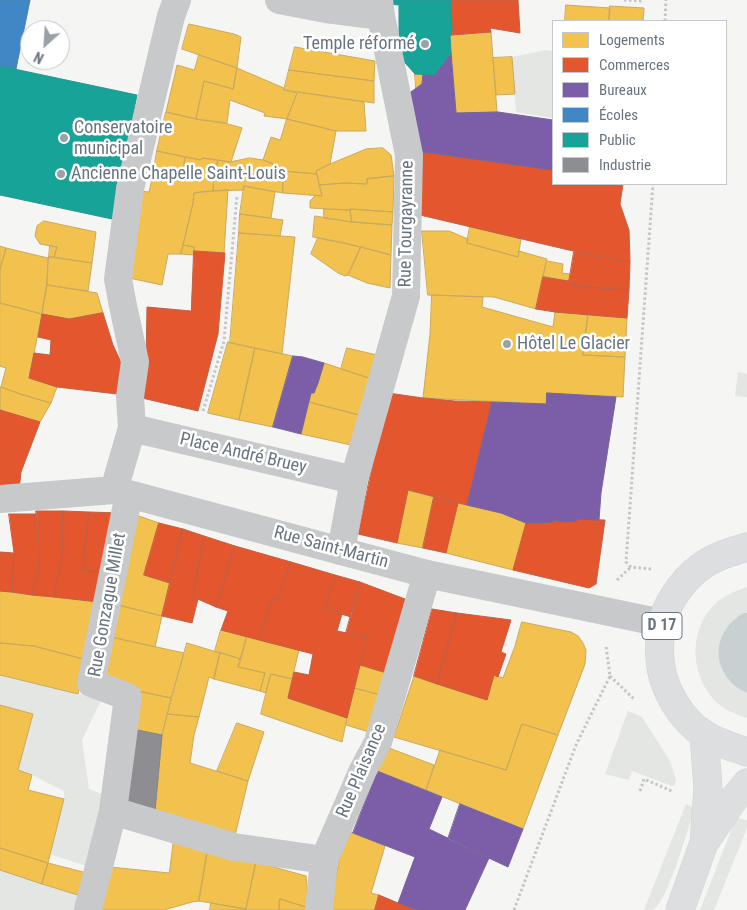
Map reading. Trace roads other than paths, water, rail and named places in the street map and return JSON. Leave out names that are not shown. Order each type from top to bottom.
[{"type":"main road","name":"D 17","points":[[704,735],[687,719],[673,701],[664,680],[659,658],[662,623],[667,609],[680,587],[699,568],[721,554],[747,547]]},
{"type":"main road","points":[[704,735],[725,746],[747,752]]},
{"type":"main road","points":[[704,735],[708,788],[704,843]]},
{"type":"main road","points":[[680,910],[704,843],[747,783]]},
{"type":"street","points":[[122,492],[132,428],[130,397],[134,362],[118,279],[130,189],[177,0]]},
{"type":"street","points":[[279,0],[326,9],[380,8]]},
{"type":"street","name":"Rue Tourgayranne","points":[[354,480],[406,296],[409,155],[380,8]]},
{"type":"street","name":"Place André Bruey","points":[[132,428],[354,480]]},
{"type":"street","points":[[341,551],[354,480]]},
{"type":"street","name":"Rue Saint-Martin","points":[[0,499],[122,492],[427,574],[662,623]]},
{"type":"street","name":"Rue Gonzague Millet","points":[[113,811],[128,697],[91,683],[122,492]]},
{"type":"street","name":"Rue Plaisance","points":[[319,910],[324,860],[364,768],[378,742],[427,574]]},
{"type":"street","points":[[88,910],[113,811],[234,847],[324,860]]},
{"type":"place","name":"Temple réformé","points":[[425,44]]},
{"type":"place","name":"Conservatoire municipal","points":[[64,138]]},
{"type":"place","name":"Ancienne Chapelle Saint-Louis","points":[[61,174]]},
{"type":"place","name":"Hôtel Le Glacier","points":[[507,344]]}]
